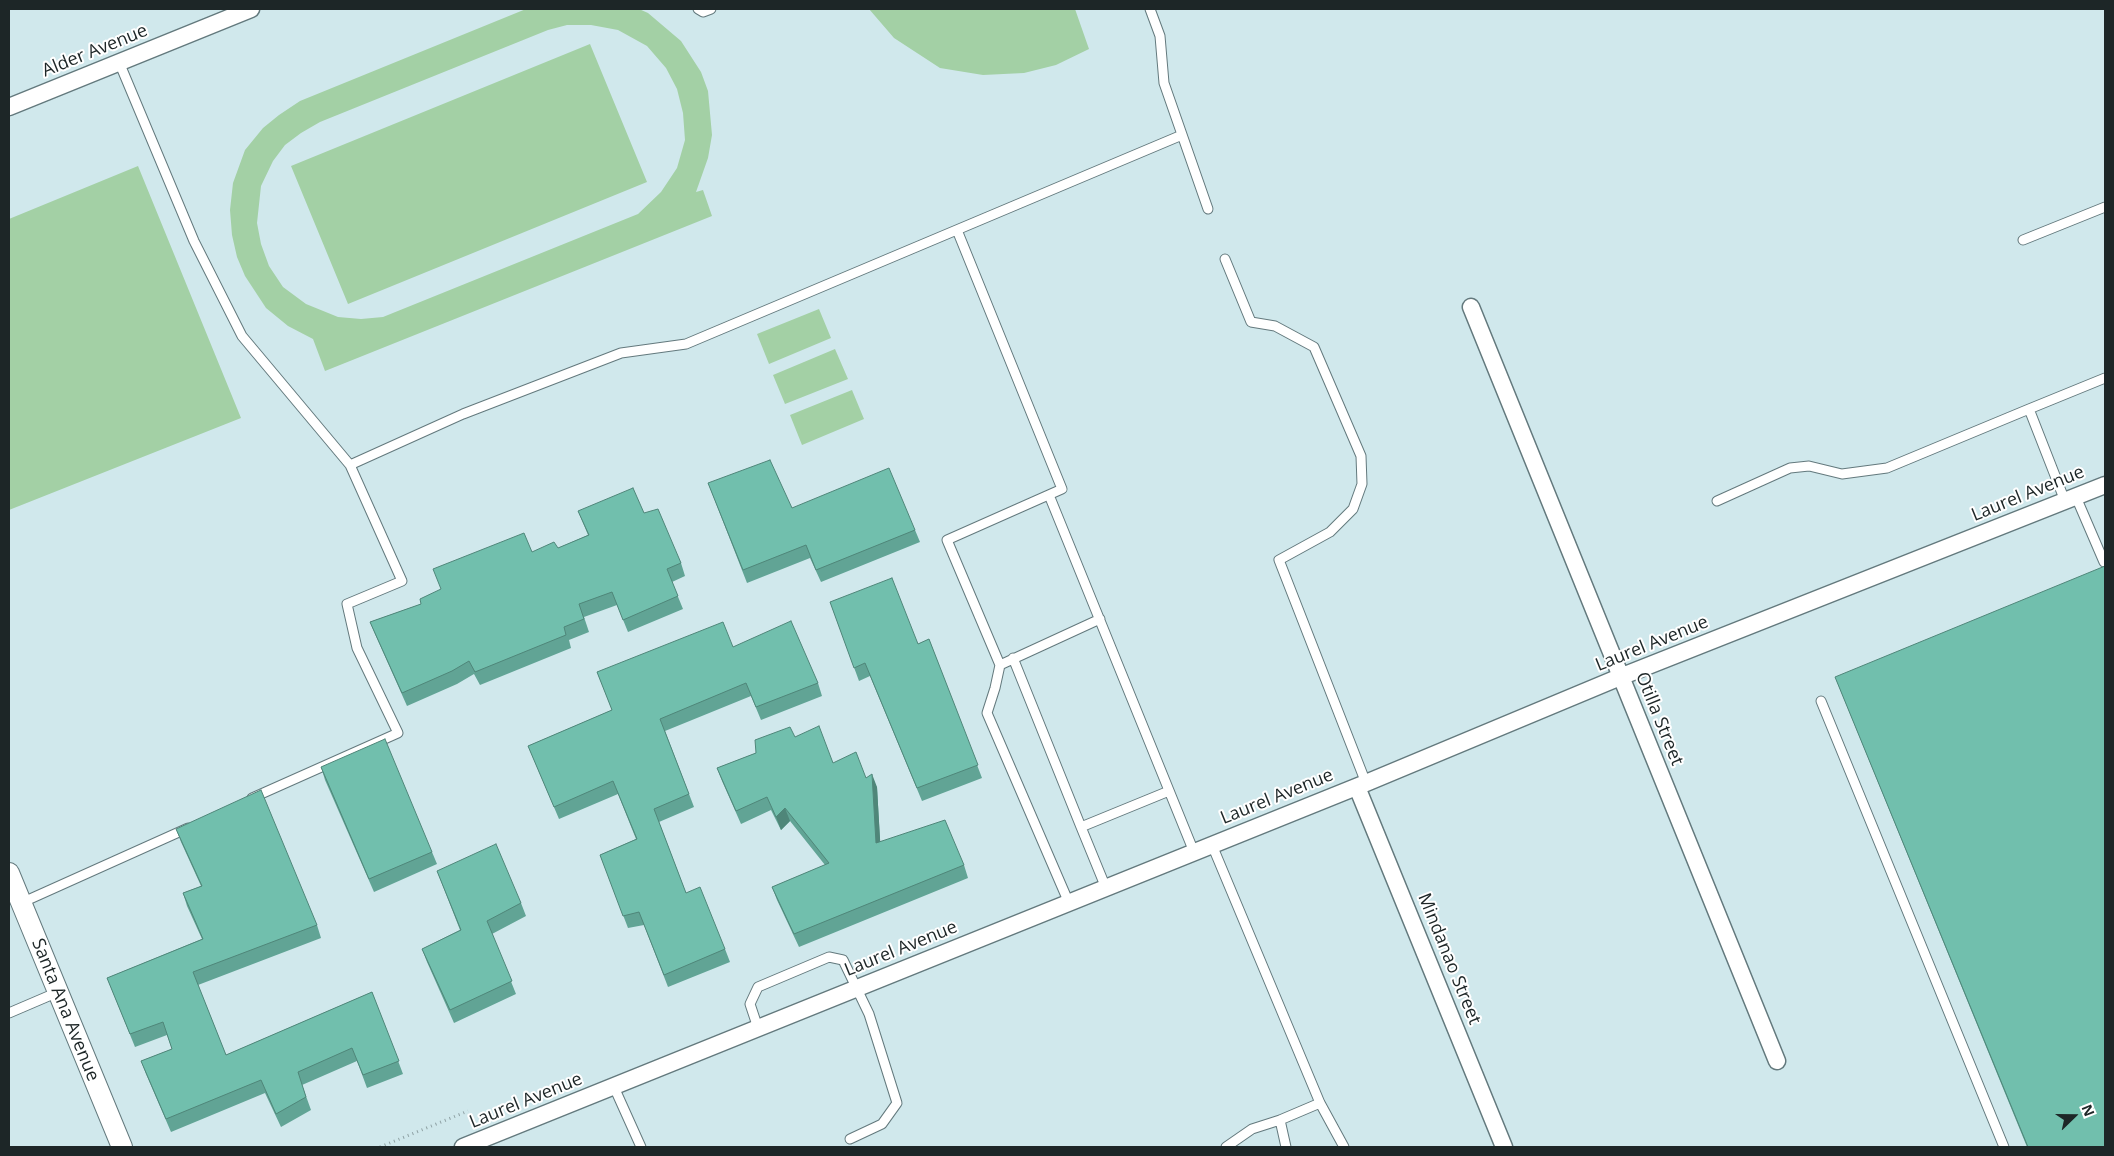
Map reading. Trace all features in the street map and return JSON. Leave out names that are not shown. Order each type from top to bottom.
[{"type":"street","name":"Alder Avenue","points":[[9,108],[251,9]]},
{"type":"street","name":"Otilla Street","points":[[1471,308],[1776,1061]]},
{"type":"street","name":"Laurel Avenue","points":[[464,1147],[1362,785],[1620,677],[2105,485]]},
{"type":"street","name":"Mindanao Street","points":[[1362,785],[1504,1147]]},
{"type":"street","name":"Santa Ana Avenue","points":[[9,874],[122,1147]]},
{"type":"lane","points":[[698,9],[703,12],[711,9]]},
{"type":"lane","points":[[1150,9],[1160,36],[1164,83],[1208,209]]},
{"type":"lane","points":[[119,62],[194,241],[242,336],[350,465],[402,581],[347,604],[357,648],[398,733],[247,800]]},
{"type":"lane","points":[[350,465],[463,414],[621,353],[686,344],[1182,135]]},
{"type":"lane","points":[[2023,240],[2105,207]]},
{"type":"lane","points":[[957,230],[1062,489],[947,540],[1000,665],[987,713],[1069,903]]},
{"type":"lane","points":[[1225,259],[1251,322],[1275,326],[1314,347],[1361,456],[1362,484],[1353,509],[1330,532],[1278,560],[1362,785]]},
{"type":"lane","points":[[1717,501],[1790,468],[1809,466],[1842,474],[1887,468],[2105,378]]},
{"type":"lane","points":[[2029,409],[2070,499],[2104,562]]},
{"type":"lane","points":[[1049,495],[1194,852]]},
{"type":"lane","points":[[1000,665],[1100,619]]},
{"type":"lane","points":[[1013,658],[1106,888]]},
{"type":"lane","points":[[1821,700],[2004,1147]]},
{"type":"lane","points":[[1080,827],[1169,791]]},
{"type":"lane","points":[[20,903],[195,824]]},
{"type":"lane","points":[[1212,845],[1320,1103],[1344,1147]]},
{"type":"lane","points":[[758,1028],[750,1004],[758,987],[829,957],[843,960],[868,1014],[897,1103],[882,1124],[850,1140]]},
{"type":"lane","points":[[9,1013],[58,992]]},
{"type":"lane","points":[[614,1086],[640,1147]]},
{"type":"lane","points":[[1226,1147],[1252,1129],[1280,1120],[1320,1103]]},
{"type":"lane","points":[[1280,1120],[1286,1147]]},
{"type":"path","points":[[380,1147],[468,1111]]},
{"type":"green space","points":[[526,9],[639,9],[648,13],[681,41],[701,72],[708,91],[712,135],[708,158],[696,192],[703,190],[712,216],[325,371],[313,339],[288,326],[266,308],[245,276],[237,257],[232,235],[230,210],[233,183],[245,150],[263,128],[300,101]],"holes":[[[567,25],[591,25],[618,30],[647,46],[666,68],[677,89],[683,113],[685,140],[677,168],[661,192],[638,214],[383,317],[361,319],[338,317],[306,304],[283,287],[269,266],[261,244],[257,223],[261,186],[273,161],[285,145],[320,122],[548,30]]]},
{"type":"green space","points":[[869,9],[1075,9],[1089,49],[1056,65],[1024,73],[983,75],[940,68],[894,38]]},
{"type":"green space","points":[[590,44],[647,182],[348,304],[291,166]]},
{"type":"green space","points":[[138,166],[241,418],[9,510],[9,219]]},
{"type":"green space","points":[[819,309],[831,338],[769,364],[757,334]]},
{"type":"green space","points":[[835,349],[848,379],[785,404],[773,375]]},
{"type":"green space","points":[[852,390],[864,419],[802,445],[790,415]]},
{"type":"building","points":[[770,460],[792,508],[889,468],[915,530],[816,570],[806,545],[743,570],[708,483]]},
{"type":"building","points":[[633,488],[644,513],[658,509],[681,563],[667,569],[678,596],[623,620],[612,592],[579,604],[584,619],[564,627],[566,635],[475,672],[469,661],[452,671],[402,693],[370,622],[421,604],[420,599],[441,589],[433,569],[524,533],[532,552],[554,542],[558,548],[589,535],[578,511]]},
{"type":"building","points":[[2105,566],[2105,1147],[2028,1147],[1835,677]]},
{"type":"building","points":[[892,578],[918,644],[929,639],[978,765],[917,788],[865,663],[854,668],[830,602]]},
{"type":"building","points":[[791,621],[818,683],[756,707],[746,683],[660,719],[689,794],[654,809],[686,893],[700,887],[725,949],[664,975],[639,912],[623,916],[600,855],[637,839],[613,781],[554,807],[528,746],[612,710],[597,672],[723,622],[733,647]]},
{"type":"building","points":[[819,726],[833,763],[856,752],[866,778],[872,774],[876,843],[945,820],[964,865],[794,934],[772,887],[829,863],[785,808],[776,817],[767,797],[736,811],[717,768],[756,753],[755,740],[790,727],[795,737]]},
{"type":"building","points":[[385,739],[432,852],[369,879],[321,767]]},
{"type":"building","points":[[261,790],[317,925],[193,972],[226,1055],[372,992],[399,1061],[363,1075],[352,1048],[298,1072],[306,1097],[276,1114],[261,1080],[166,1119],[141,1061],[172,1049],[163,1022],[130,1034],[107,978],[203,939],[183,893],[202,886],[176,829]]},
{"type":"building","points":[[496,844],[521,903],[487,921],[512,981],[450,1010],[422,949],[461,930],[437,871]]}]
